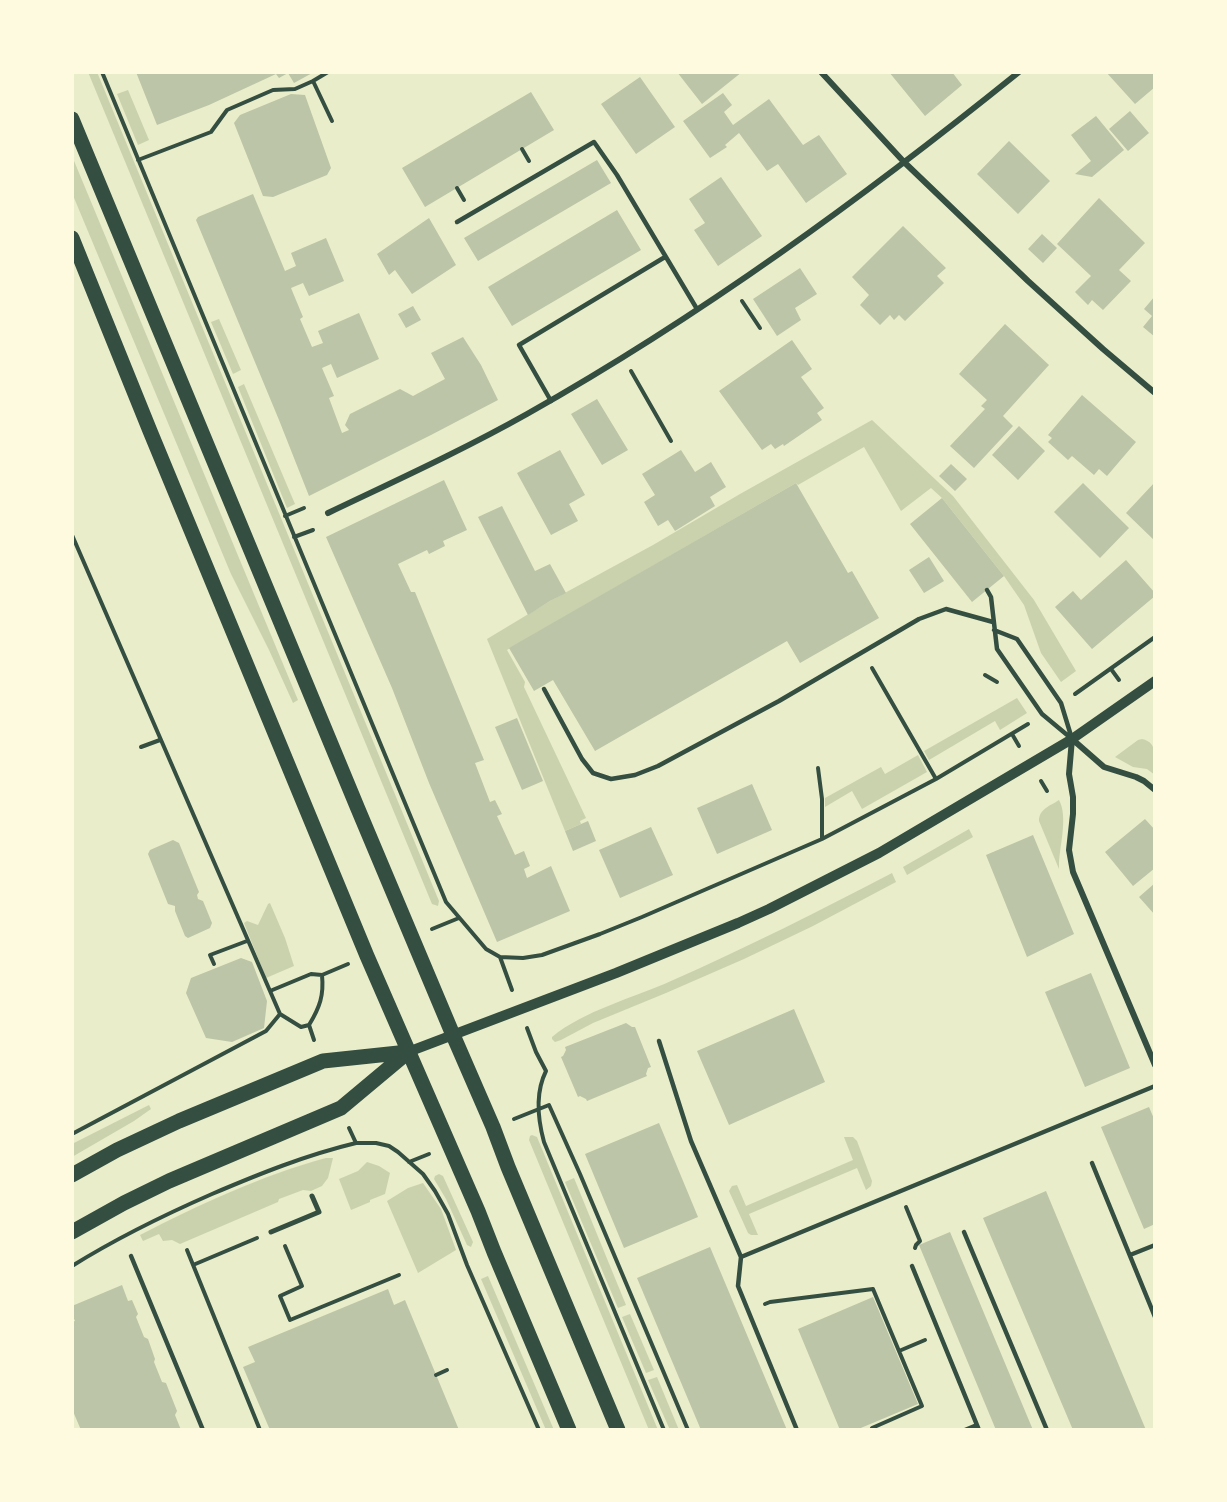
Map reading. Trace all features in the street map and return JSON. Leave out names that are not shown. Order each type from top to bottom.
[{"type":"main road","points":[[72,119],[618,1430]]},
{"type":"main road","points":[[72,238],[367,956],[570,1430]]},
{"type":"main road","points":[[72,1175],[117,1150],[179,1121],[323,1062],[408,1052]]},
{"type":"main road","points":[[72,1232],[169,1181],[341,1108],[408,1052]]},
{"type":"street","points":[[821,72],[904,162],[1103,349],[1155,393]]},
{"type":"street","points":[[328,513],[446,458],[550,401],[697,309],[809,232],[904,162],[1019,72]]},
{"type":"street","points":[[408,1052],[616,973],[769,909],[879,853],[1072,739],[1155,681]]},
{"type":"street","points":[[1072,739],[1104,767],[1136,777],[1155,790]]},
{"type":"street","points":[[1072,739],[1069,774],[1073,814],[1069,850],[1073,872],[1155,1065]]},
{"type":"street","points":[[271,1232],[319,1212],[312,1196]]},
{"type":"lane","points":[[457,222],[594,142],[605,156],[697,309]]},
{"type":"lane","points":[[550,401],[519,345],[665,257]]},
{"type":"lane","points":[[987,590],[991,597],[997,649],[1042,714],[1072,739]]},
{"type":"lane","points":[[544,689],[582,759],[593,772],[611,779],[635,775],[658,766],[779,700],[919,619],[946,609],[993,622]]},
{"type":"lane","points":[[994,630],[1017,639],[1061,703],[1072,739]]},
{"type":"lane","points":[[658,1041],[691,1141],[741,1257],[738,1286],[797,1430]]},
{"type":"lane","points":[[741,1257],[1155,1086]]},
{"type":"lane","points":[[1092,1163],[1155,1317]]},
{"type":"lane","points":[[964,1232],[1047,1430]]},
{"type":"lane","points":[[1130,1255],[1155,1245]]},
{"type":"lane","points":[[131,1256],[203,1430]]},
{"type":"lane","points":[[912,1266],[978,1427],[965,1430]]},
{"type":"path","points":[[102,72],[446,902],[486,949],[501,957],[523,958],[543,955],[642,917],[822,839],[936,779],[1025,727]]},
{"type":"path","points":[[138,160],[211,132],[227,111],[273,90],[295,89],[328,72]]},
{"type":"path","points":[[313,81],[332,122]]},
{"type":"path","points":[[744,305],[760,328]]},
{"type":"path","points":[[634,377],[670,441]]},
{"type":"path","points":[[285,516],[304,508]]},
{"type":"path","points":[[294,537],[313,530]]},
{"type":"path","points":[[72,535],[280,1014],[301,1027],[309,1025],[316,1013],[324,989],[322,975]]},
{"type":"path","points":[[1081,690],[1155,637]]},
{"type":"path","points":[[862,652],[936,779]]},
{"type":"path","points":[[141,747],[160,740]]},
{"type":"path","points":[[818,768],[822,799],[822,839]]},
{"type":"path","points":[[442,925],[459,918]]},
{"type":"path","points":[[214,964],[210,955],[247,941]]},
{"type":"path","points":[[501,957],[507,976]]},
{"type":"path","points":[[270,991],[312,974],[322,975],[334,969]]},
{"type":"path","points":[[72,1134],[266,1031],[280,1014]]},
{"type":"path","points":[[309,1025],[312,1035]]},
{"type":"path","points":[[536,1052],[546,1071],[539,1095],[540,1127],[544,1142],[664,1430]]},
{"type":"path","points":[[521,1117],[549,1105],[688,1430]]},
{"type":"path","points":[[348,1125],[356,1143]]},
{"type":"path","points":[[72,1266],[157,1219],[262,1173],[356,1143],[376,1143],[389,1146],[423,1174],[448,1214],[467,1265],[539,1430]]},
{"type":"path","points":[[409,1162],[424,1156]]},
{"type":"path","points":[[900,1192],[920,1241],[916,1245],[912,1266]]},
{"type":"path","points":[[278,1229],[302,1286],[280,1296],[290,1320],[399,1275]]},
{"type":"path","points":[[192,1265],[271,1232]]},
{"type":"path","points":[[187,1250],[260,1430]]},
{"type":"path","points":[[748,1311],[770,1302],[873,1289],[922,1406],[872,1428],[873,1430]]},
{"type":"path","points":[[899,1351],[939,1334]]},
{"type":"path","points":[[436,1375],[447,1370]]},
{"type":"green space","points":[[88,72],[97,72],[439,901],[438,906],[432,904]]},
{"type":"green space","points":[[128,90],[149,140],[138,145],[117,94]]},
{"type":"green space","points":[[72,156],[298,700],[293,703],[231,574],[72,193]]},
{"type":"green space","points":[[219,319],[241,370],[233,374],[211,322]]},
{"type":"green space","points":[[244,384],[295,504],[287,508],[238,387]]},
{"type":"green space","points":[[872,420],[953,496],[1034,600],[1076,671],[1061,682],[1041,653],[1024,605],[942,498],[931,488],[901,511],[864,447],[798,485],[796,483],[507,650],[525,682],[524,687],[586,818],[580,821],[581,824],[565,831],[487,639],[550,601]]},
{"type":"green space","points":[[1017,698],[1027,713],[1000,730],[995,721],[929,760],[924,751]]},
{"type":"green space","points":[[1142,739],[1154,748],[1155,775],[1147,769],[1133,767],[1115,757]]},
{"type":"green space","points":[[918,755],[927,772],[862,809],[852,791],[825,807],[825,798],[881,767],[885,774]]},
{"type":"green space","points":[[1059,800],[1063,822],[1059,869],[1039,817],[1043,811]]},
{"type":"green space","points":[[969,829],[973,837],[907,875],[903,867]]},
{"type":"green space","points":[[892,873],[896,882],[813,926],[744,959],[593,1023],[561,1040],[555,1042],[552,1039],[564,1028],[593,1012],[727,956]]},
{"type":"green space","points":[[270,903],[294,966],[266,978],[244,923],[247,921],[258,925]]},
{"type":"green space","points":[[149,1105],[151,1109],[134,1121],[72,1157],[72,1144]]},
{"type":"green space","points":[[532,1135],[537,1137],[658,1430],[649,1430],[529,1140]]},
{"type":"green space","points":[[844,1137],[853,1137],[857,1141],[872,1181],[871,1186],[866,1190],[857,1168],[749,1214],[758,1235],[748,1233],[729,1191],[732,1186],[737,1185],[746,1206],[853,1160]]},
{"type":"green space","points":[[326,1158],[333,1158],[328,1178],[322,1186],[311,1191],[303,1190],[279,1199],[278,1202],[180,1244],[172,1240],[163,1241],[159,1234],[143,1241],[140,1235],[231,1192]]},
{"type":"green space","points":[[367,1162],[390,1173],[385,1194],[351,1210],[339,1179],[358,1171]]},
{"type":"green space","points":[[439,1174],[443,1176],[473,1242],[471,1247],[467,1245],[434,1179]]},
{"type":"green space","points":[[574,1178],[626,1305],[618,1308],[565,1182]]},
{"type":"green space","points":[[423,1183],[441,1209],[456,1250],[418,1273],[387,1201],[408,1188]]},
{"type":"green space","points":[[488,1276],[554,1430],[546,1430],[481,1279]]},
{"type":"green space","points":[[630,1314],[654,1370],[646,1373],[622,1317]]},
{"type":"green space","points":[[657,1377],[679,1430],[670,1430],[648,1380]]},
{"type":"building","points":[[136,72],[314,72],[294,83],[288,73],[279,78],[276,74],[209,105],[157,125]]},
{"type":"building","points":[[677,72],[742,72],[702,104]]},
{"type":"building","points":[[889,72],[952,72],[962,85],[925,116]]},
{"type":"building","points":[[1106,72],[1155,72],[1155,87],[1135,104]]},
{"type":"building","points":[[640,77],[675,127],[636,154],[601,104]]},
{"type":"building","points":[[531,92],[554,130],[425,207],[402,168]]},
{"type":"building","points":[[723,93],[732,105],[724,112],[733,125],[769,99],[803,145],[819,135],[847,174],[806,203],[778,164],[767,171],[739,133],[725,145],[727,147],[710,158],[683,121]]},
{"type":"building","points":[[291,94],[305,95],[331,168],[327,175],[273,197],[263,196],[234,123],[240,115]]},
{"type":"building","points":[[1130,111],[1149,133],[1128,151],[1109,129]]},
{"type":"building","points":[[1096,116],[1124,150],[1092,177],[1075,174],[1091,161],[1071,135]]},
{"type":"building","points":[[1009,141],[1050,181],[1018,214],[977,174]]},
{"type":"building","points":[[597,160],[611,183],[478,261],[464,238]]},
{"type":"building","points":[[721,177],[762,236],[718,266],[694,230],[705,223],[689,199]]},
{"type":"building","points":[[253,194],[285,271],[296,266],[291,253],[326,238],[344,281],[309,296],[303,283],[291,288],[303,317],[300,319],[312,347],[323,343],[318,331],[359,313],[379,359],[337,378],[331,364],[322,368],[334,396],[329,398],[342,433],[349,430],[345,425],[350,414],[400,389],[413,396],[445,379],[431,353],[463,337],[481,365],[498,400],[309,496],[196,220],[198,217]]},
{"type":"building","points":[[1099,198],[1145,243],[1119,270],[1131,281],[1103,310],[1092,300],[1088,305],[1075,292],[1091,276],[1057,244]]},
{"type":"building","points":[[617,210],[641,250],[512,326],[488,287]]},
{"type":"building","points":[[429,218],[456,265],[412,294],[395,270],[389,275],[377,254]]},
{"type":"building","points":[[903,226],[946,268],[937,276],[944,283],[905,321],[899,315],[894,320],[890,315],[880,325],[860,305],[869,295],[852,277]]},
{"type":"building","points":[[1042,234],[1057,248],[1043,263],[1028,249]]},
{"type":"building","points":[[800,268],[817,294],[795,308],[801,320],[777,336],[753,299]]},
{"type":"building","points":[[1155,296],[1155,337],[1143,327],[1152,316],[1144,309]]},
{"type":"building","points":[[413,306],[421,320],[406,328],[398,314]]},
{"type":"building","points":[[1005,324],[1049,365],[1003,416],[1013,426],[974,468],[950,446],[985,409],[981,406],[987,400],[959,374]]},
{"type":"building","points":[[792,340],[812,369],[801,377],[824,408],[817,413],[822,420],[784,446],[783,444],[775,449],[771,444],[762,450],[719,391]]},
{"type":"building","points":[[1082,395],[1136,442],[1107,476],[1099,469],[1094,475],[1072,456],[1068,460],[1048,442],[1052,438],[1048,435]]},
{"type":"building","points":[[597,399],[628,450],[602,465],[571,414]]},
{"type":"building","points":[[1019,426],[1045,451],[1018,480],[992,455]]},
{"type":"building","points":[[560,450],[585,495],[569,504],[578,521],[551,535],[517,473]]},
{"type":"building","points":[[681,450],[695,472],[711,462],[726,487],[710,497],[715,506],[675,531],[668,520],[658,526],[644,502],[655,495],[642,474]]},
{"type":"building","points":[[951,464],[967,479],[955,491],[939,476]]},
{"type":"building","points":[[444,480],[467,530],[443,541],[445,546],[429,554],[427,550],[398,564],[411,592],[415,592],[484,760],[475,763],[490,802],[495,800],[502,814],[497,816],[515,855],[524,851],[530,866],[524,869],[527,878],[551,866],[570,911],[497,942],[429,783],[392,688],[326,537]]},
{"type":"building","points":[[1155,482],[1155,541],[1126,513]]},
{"type":"building","points":[[796,483],[848,573],[852,571],[879,618],[800,663],[787,641],[595,751],[553,680],[534,691],[509,648]]},
{"type":"building","points":[[1083,483],[1129,528],[1100,558],[1054,512]]},
{"type":"building","points":[[942,498],[1004,576],[972,602],[910,524]]},
{"type":"building","points":[[502,506],[535,571],[550,564],[566,593],[528,615],[478,517]]},
{"type":"building","points":[[929,557],[944,581],[924,593],[909,570]]},
{"type":"building","points":[[1126,560],[1155,593],[1155,596],[1092,649],[1055,607],[1073,591],[1081,600]]},
{"type":"building","points":[[517,718],[543,781],[522,790],[495,727]]},
{"type":"building","points":[[752,784],[772,830],[717,854],[697,808]]},
{"type":"building","points":[[1145,819],[1155,830],[1155,868],[1133,886],[1105,852]]},
{"type":"building","points":[[588,821],[596,841],[573,851],[565,831]]},
{"type":"building","points":[[651,827],[673,875],[620,898],[599,850]]},
{"type":"building","points":[[1033,835],[1074,934],[1027,957],[986,855]]},
{"type":"building","points":[[173,840],[179,843],[199,892],[198,899],[203,901],[212,923],[210,928],[188,938],[185,936],[175,906],[168,904],[148,854],[150,850]]},
{"type":"building","points":[[1155,883],[1155,915],[1139,897]]},
{"type":"building","points":[[241,958],[252,962],[267,1001],[264,1028],[232,1042],[206,1038],[186,993],[191,978]]},
{"type":"building","points":[[1091,973],[1130,1068],[1085,1087],[1045,992]]},
{"type":"building","points":[[794,1009],[825,1082],[729,1125],[697,1051]]},
{"type":"building","points":[[626,1023],[635,1027],[651,1067],[648,1068],[647,1076],[587,1101],[578,1097],[561,1057],[566,1050],[565,1047]]},
{"type":"building","points":[[1149,1107],[1155,1121],[1155,1224],[1144,1229],[1101,1127]]},
{"type":"building","points":[[659,1123],[698,1217],[624,1248],[585,1154]]},
{"type":"building","points":[[1046,1191],[1146,1430],[1073,1430],[983,1218]]},
{"type":"building","points":[[950,1232],[1033,1430],[996,1430],[919,1245]]},
{"type":"building","points":[[710,1247],[787,1430],[701,1430],[637,1278]]},
{"type":"building","points":[[122,1285],[128,1301],[132,1300],[138,1314],[136,1317],[144,1337],[148,1339],[162,1382],[166,1383],[177,1411],[175,1415],[181,1430],[81,1430],[72,1409],[72,1322],[75,1321],[72,1306]]},
{"type":"building","points":[[388,1289],[394,1305],[405,1300],[459,1430],[270,1430],[243,1367],[255,1362],[248,1347]]},
{"type":"building","points":[[873,1297],[918,1404],[856,1430],[840,1430],[798,1329]]}]
